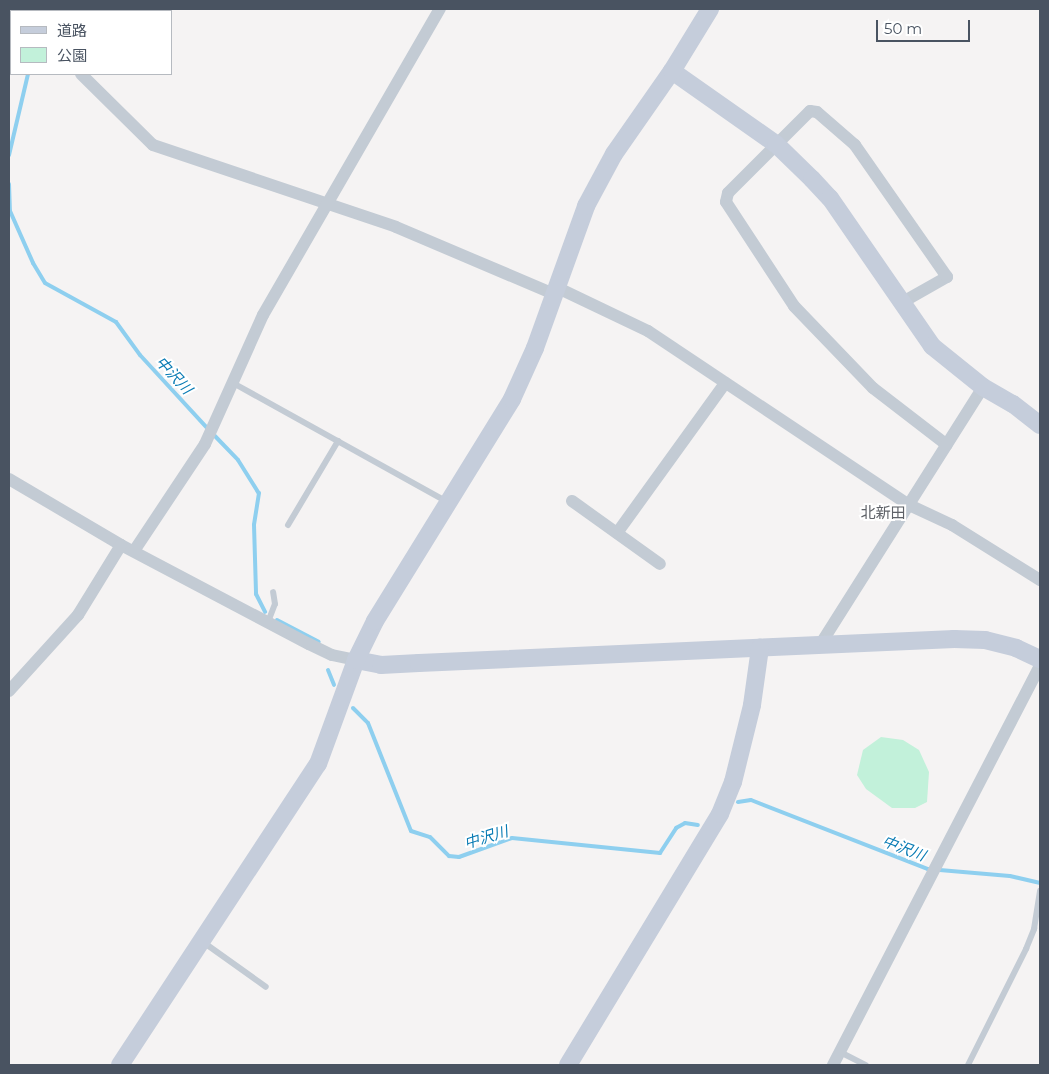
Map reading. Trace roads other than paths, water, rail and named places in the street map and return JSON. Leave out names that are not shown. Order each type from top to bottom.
[{"type":"street","points":[[134,551],[204,444],[220,414],[263,315],[326,203],[440,9]]},
{"type":"street","points":[[120,1065],[318,764],[356,660],[375,621],[512,398],[557,291],[595,189],[614,154],[672,71],[710,9]]},
{"type":"street","points":[[672,71],[776,144],[830,198],[932,346],[983,388],[1013,404],[1040,426]]},
{"type":"street","points":[[82,75],[153,144],[396,227],[557,291],[648,331],[907,504],[952,525],[1040,580]]},
{"type":"street","points":[[901,303],[947,277],[855,144],[818,112],[810,111],[728,193],[726,202],[794,306],[873,388],[947,445]]},
{"type":"street","points":[[617,533],[725,383]]},
{"type":"street","points":[[820,646],[907,504],[983,388]]},
{"type":"street","points":[[9,479],[121,545],[268,622],[332,655],[356,660],[391,664],[985,640],[1016,648],[1040,659]]},
{"type":"street","points":[[572,501],[660,564]]},
{"type":"street","points":[[9,691],[78,615],[121,545]]},
{"type":"street","points":[[568,1065],[720,814],[733,782],[752,705],[760,648]]},
{"type":"street","points":[[833,1065],[1040,666]]},
{"type":"lane","points":[[233,383],[449,502]]},
{"type":"lane","points":[[288,525],[338,441]]},
{"type":"lane","points":[[268,622],[274,604],[273,592]]},
{"type":"lane","points":[[968,1065],[1026,949],[1034,929],[1040,890]]},
{"type":"lane","points":[[202,942],[266,987]]},
{"type":"lane","points":[[840,1052],[866,1065]]},
{"type":"waterway","name":"中沢川","points":[[9,155],[28,75]]},
{"type":"waterway","name":"中沢川","points":[[9,184],[10,211],[33,263],[45,283],[116,322],[140,355],[208,429]]},
{"type":"waterway","name":"中沢川","points":[[213,434],[238,460],[259,493],[254,525],[256,594],[265,612]]},
{"type":"waterway","name":"中沢川","points":[[277,620],[319,642]]},
{"type":"waterway","name":"中沢川","points":[[328,670],[334,685]]},
{"type":"waterway","name":"中沢川","points":[[353,708],[368,723],[411,831],[430,837],[449,856],[459,857],[512,838],[660,853],[676,828],[685,823],[698,825]]},
{"type":"waterway","name":"中沢川","points":[[738,802],[751,800],[928,869],[1010,876],[1040,883]]},
{"type":"district","name":"北新田","points":[[883,513]]}]
